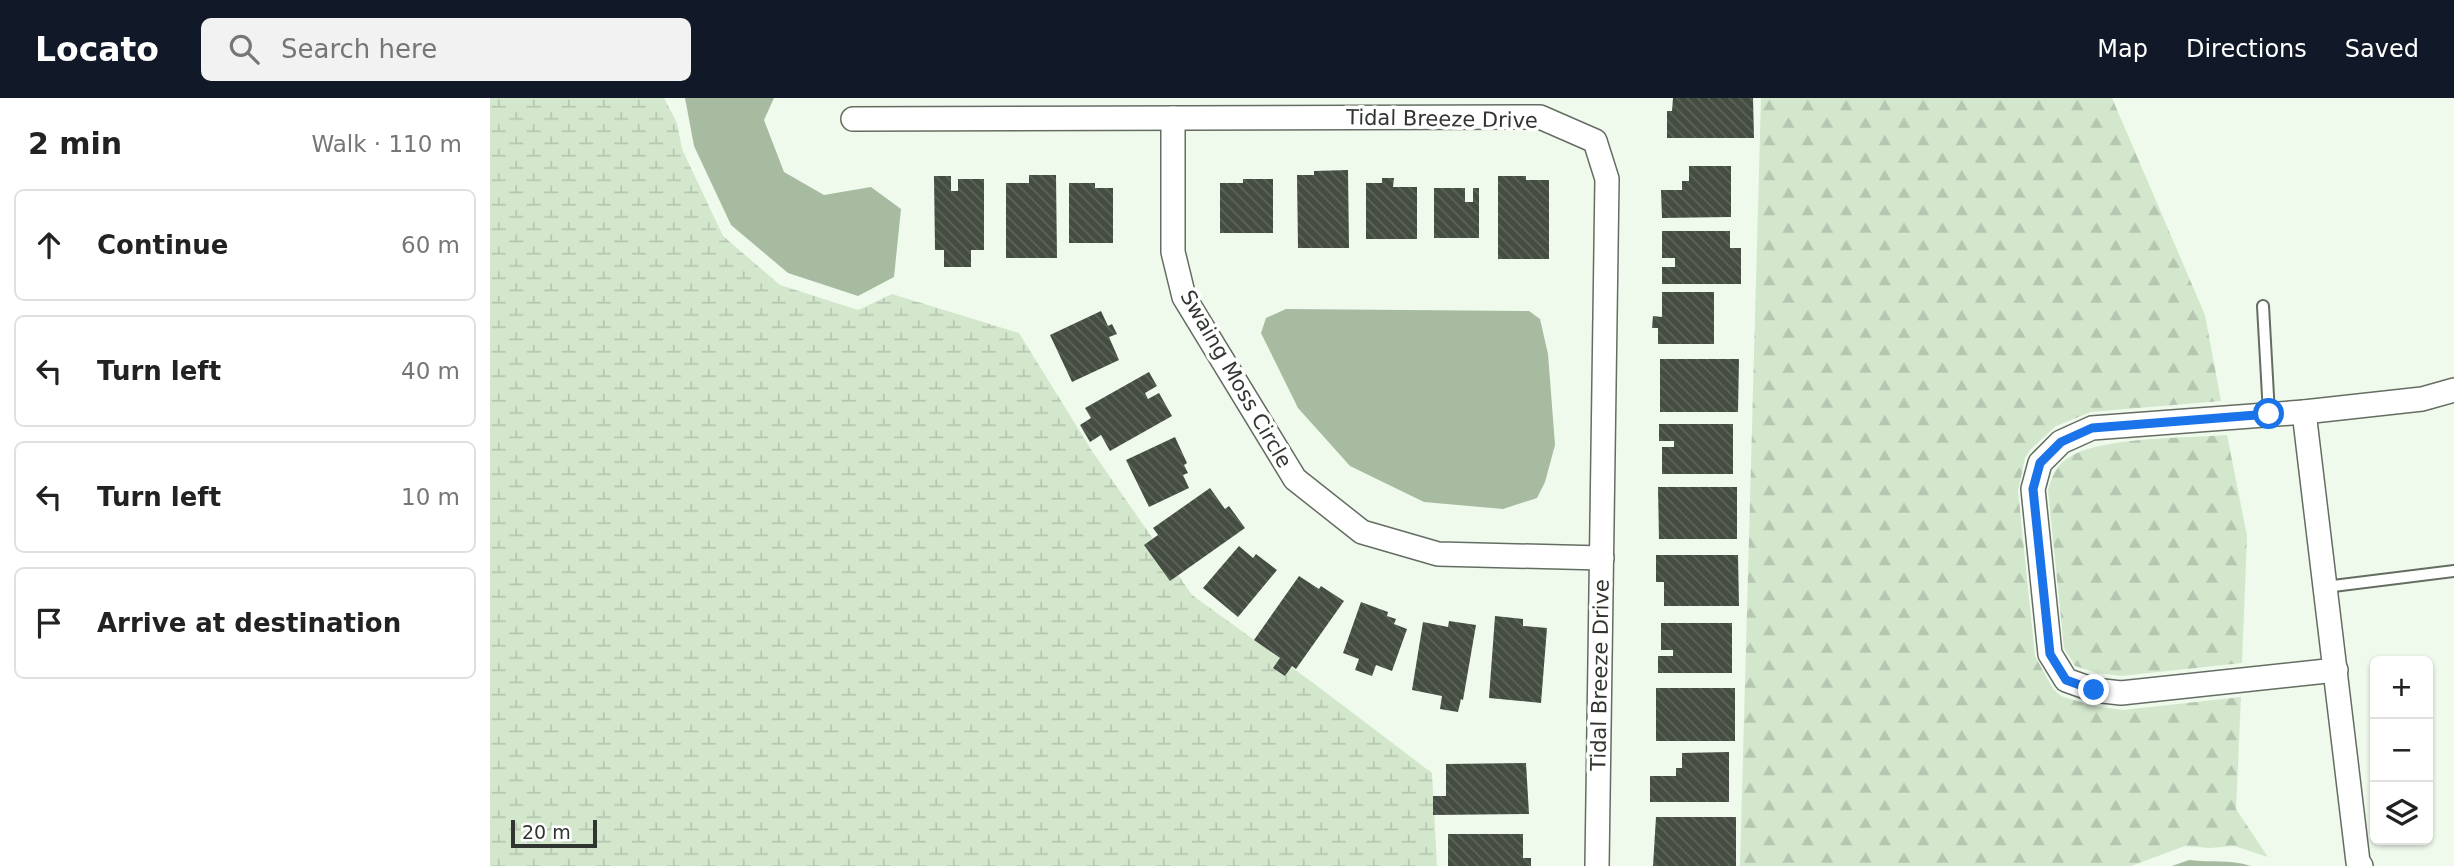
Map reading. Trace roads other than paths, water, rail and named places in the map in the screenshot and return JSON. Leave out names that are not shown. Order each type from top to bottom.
[{"type":"street","name":"Tidal Breeze Drive","points":[[852,119],[1540,117],[1595,141],[1606,179],[1597,866]]},
{"type":"street","name":"Swaing Moss Circle","points":[[1173,118],[1173,252],[1184,297],[1295,479],[1362,532],[1438,554],[1602,558]]},
{"type":"street","points":[[2336,670],[2122,693],[2094,690],[2066,680],[2050,654],[2033,489],[2040,463],[2061,442],[2092,428],[2304,412],[2422,399],[2454,390]]},
{"type":"street","points":[[2304,412],[2361,866]]},
{"type":"lane","points":[[2263,306],[2269,414]]},
{"type":"lane","points":[[2325,587],[2454,571]]}]
